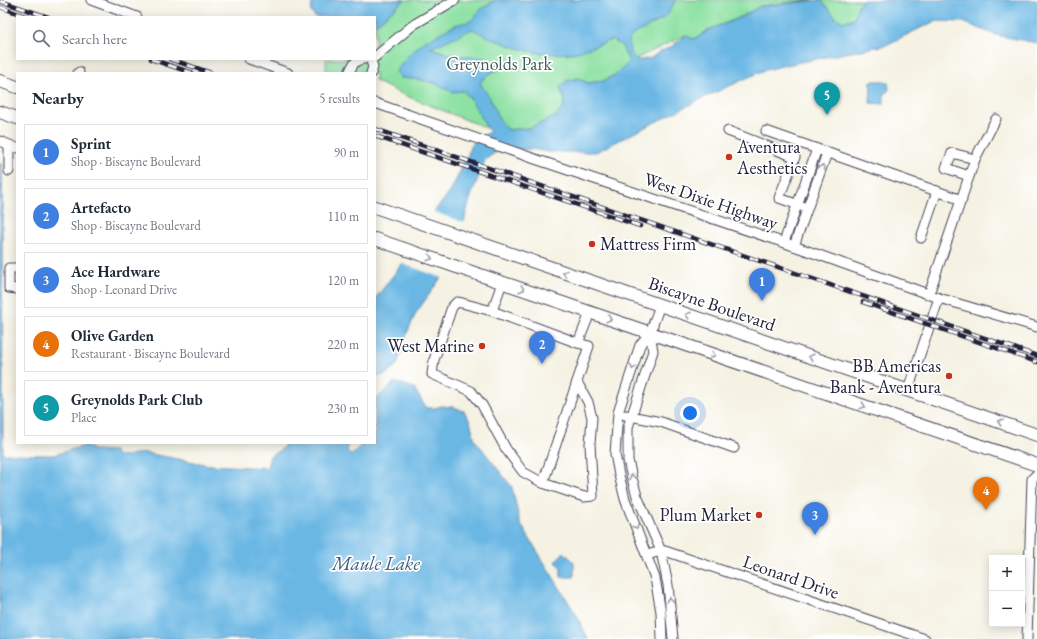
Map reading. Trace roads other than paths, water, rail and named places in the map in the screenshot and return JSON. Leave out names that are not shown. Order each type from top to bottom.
[{"type":"main road","points":[[0,81],[16,87]]},
{"type":"main road","points":[[0,112],[16,118]]},
{"type":"main road","name":"Biscayne Boulevard","points":[[376,207],[1037,434]]},
{"type":"main road","points":[[376,239],[1037,465]]},
{"type":"street","points":[[92,0],[134,16]]},
{"type":"street","points":[[376,54],[413,25],[455,0]]},
{"type":"street","points":[[252,60],[285,72]]},
{"type":"street","points":[[350,72],[356,61],[362,60]]},
{"type":"street","points":[[370,60],[373,67],[371,72]]},
{"type":"street","name":"West Dixie Highway","points":[[376,103],[464,135],[784,242],[939,298],[1037,327]]},
{"type":"street","points":[[929,294],[975,159],[996,119]]},
{"type":"street","points":[[728,131],[795,157],[779,198],[807,208]]},
{"type":"street","points":[[766,131],[962,200]]},
{"type":"street","points":[[0,141],[9,146],[9,171]]},
{"type":"street","points":[[784,242],[817,149]]},
{"type":"street","points":[[794,246],[827,152]]},
{"type":"street","points":[[969,176],[946,168],[952,153],[975,159]]},
{"type":"street","points":[[804,184],[815,187]]},
{"type":"street","points":[[921,238],[936,191]]},
{"type":"street","points":[[9,258],[13,268],[9,288],[16,288]]},
{"type":"street","points":[[492,311],[502,282]]},
{"type":"street","points":[[908,390],[939,298]]},
{"type":"street","points":[[543,483],[589,346],[492,311],[462,302],[457,302],[452,307],[434,360],[432,374],[471,391],[482,405],[506,449],[523,472],[543,483],[584,497],[593,496],[590,444],[592,418],[588,402],[577,382]]},
{"type":"street","points":[[660,305],[650,333],[640,346],[618,413],[615,454],[625,499],[655,578],[662,628],[662,639]]},
{"type":"street","points":[[578,342],[590,312]]},
{"type":"street","points":[[650,333],[654,351],[628,427],[628,460],[637,496],[661,551],[668,584],[673,639]]},
{"type":"street","points":[[618,413],[631,417],[661,422],[734,448]]},
{"type":"street","points":[[1027,639],[1033,548],[1032,479],[1037,474]]},
{"type":"street","points":[[647,555],[661,551]]},
{"type":"street","name":"Leonard Drive","points":[[661,551],[665,551],[925,639]]},
{"type":"street","points":[[662,628],[673,627]]},
{"type":"water","points":[[314,0],[405,0],[376,24],[376,16],[314,16],[311,12],[312,3]]},
{"type":"water","points":[[495,0],[676,0],[666,17],[631,36],[629,40],[630,53],[635,59],[640,60],[651,58],[659,52],[671,47],[686,35],[692,39],[699,37],[708,30],[737,19],[761,6],[821,0],[837,19],[843,22],[854,18],[858,6],[862,0],[1037,0],[1037,43],[996,35],[963,22],[935,21],[886,45],[762,71],[699,100],[596,152],[548,152],[531,149],[496,152],[485,160],[470,199],[460,237],[450,265],[416,313],[408,331],[397,365],[386,374],[376,377],[376,298],[411,252],[424,224],[450,192],[468,155],[470,147],[477,139],[490,132],[472,101],[464,91],[452,92],[435,83],[401,78],[396,71],[408,56],[422,43],[455,25],[471,21],[481,9]],"holes":[[[472,29],[507,45],[531,51],[556,54],[580,51],[612,40],[622,46],[629,62],[617,74],[603,81],[588,83],[578,78],[566,81],[560,87],[565,101],[563,108],[553,118],[529,128],[508,130],[499,119],[491,100],[480,83],[487,75],[499,69],[488,59],[449,54],[431,48]]]},
{"type":"water","points":[[871,81],[885,81],[888,83],[889,89],[884,93],[884,104],[870,103]]},
{"type":"water","name":"Maule Lake","points":[[0,164],[2,164],[3,454],[53,455],[87,445],[93,450],[114,451],[117,456],[123,457],[146,453],[210,465],[267,468],[270,456],[283,448],[285,444],[347,444],[347,450],[352,455],[362,444],[376,444],[376,400],[393,383],[399,383],[414,388],[426,408],[441,406],[454,407],[464,411],[470,421],[475,440],[512,487],[520,523],[577,616],[588,639],[0,639]]},
{"type":"water","points":[[564,552],[574,562],[574,577],[561,577],[561,567],[555,561]]},
{"type":"railway","points":[[0,1],[45,16]]},
{"type":"railway","points":[[0,7],[25,16]]},
{"type":"railway","points":[[154,60],[189,72]]},
{"type":"railway","points":[[173,60],[208,72]]},
{"type":"railway","points":[[376,129],[1037,356]]},
{"type":"railway","points":[[376,136],[640,226]]},
{"type":"railway","points":[[863,302],[1037,362]]},
{"type":"place","name":"Greynolds Park Club","points":[[827,115]]},
{"type":"place","name":"Aventura Aesthetics","points":[[729,157]]},
{"type":"place","name":"Mattress Firm","points":[[592,244]]},
{"type":"place","name":"Sprint","points":[[762,301]]},
{"type":"place","name":"West Marine","points":[[482,346]]},
{"type":"place","name":"Artefacto","points":[[542,364]]},
{"type":"place","name":"BB Americas Bank - Aventura","points":[[949,376]]},
{"type":"place","name":"Olive Garden","points":[[986,510]]},
{"type":"place","name":"Plum Market","points":[[759,515]]},
{"type":"place","name":"Ace Hardware","points":[[815,535]]},
{"type":"park label","name":"Greynolds Park","points":[[499,64]]}]
